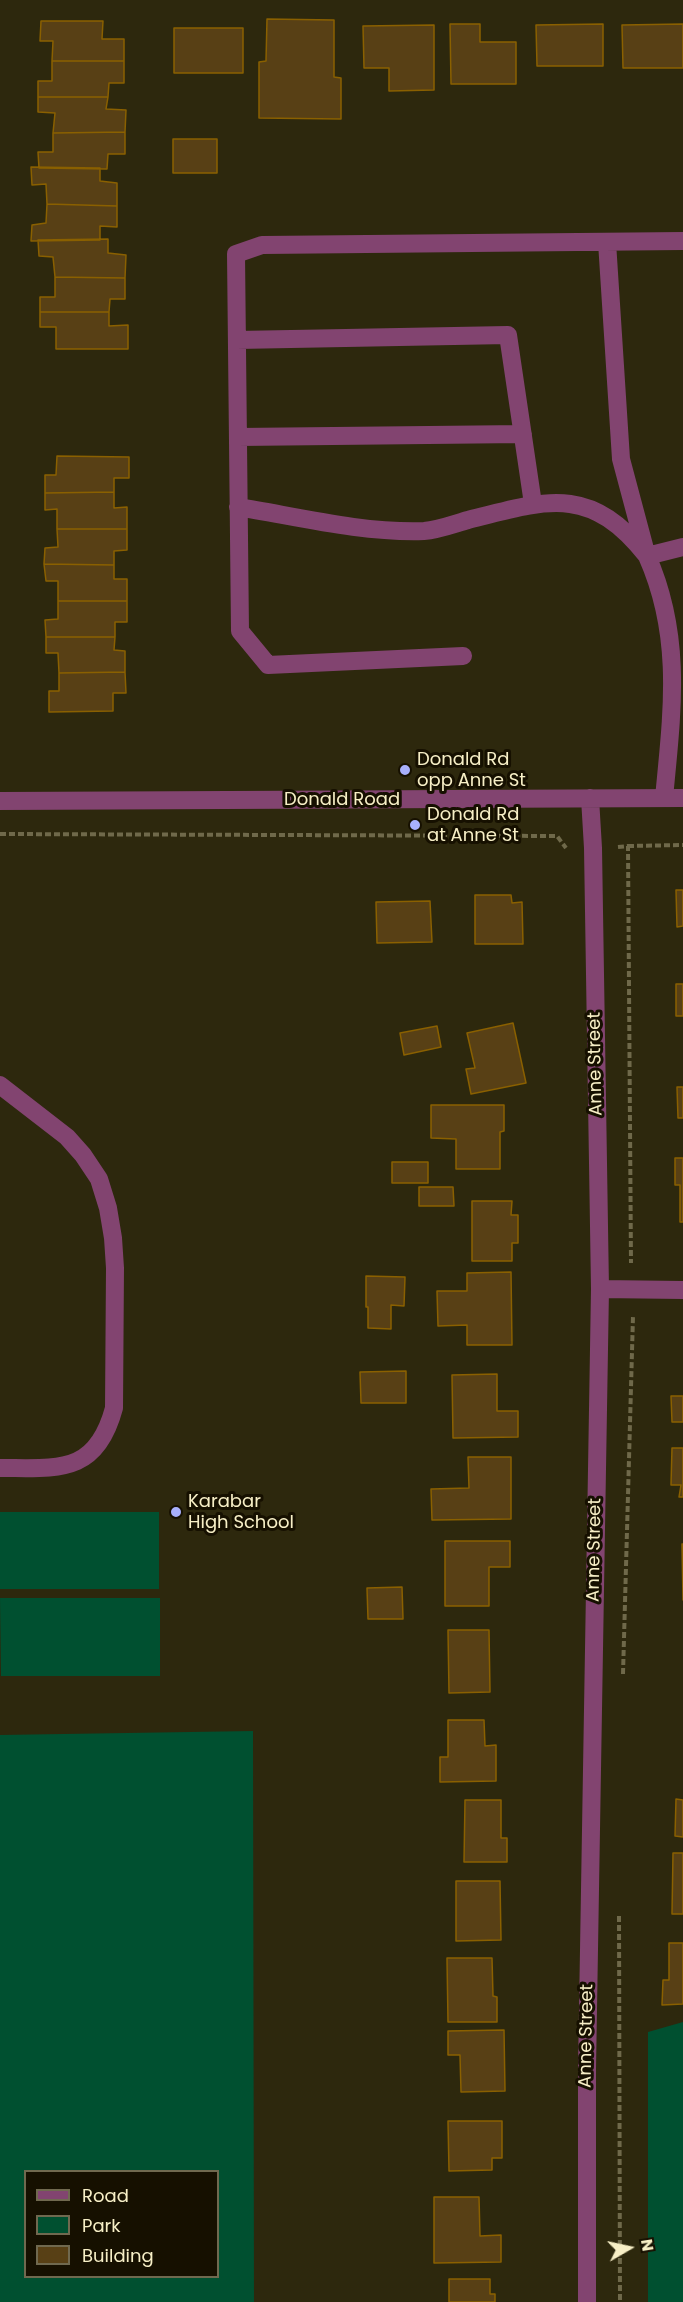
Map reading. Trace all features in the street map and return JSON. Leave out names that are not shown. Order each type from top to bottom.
[{"type":"street","points":[[463,656],[268,665],[240,631],[236,254],[262,245],[683,241]]},
{"type":"street","points":[[607,242],[621,459],[647,556],[665,605],[670,632],[674,697],[664,798]]},
{"type":"street","points":[[237,340],[508,335],[532,504]]},
{"type":"street","points":[[237,436],[523,434]]},
{"type":"street","points":[[238,507],[365,528],[426,531],[532,504],[580,505],[598,511],[633,539],[647,556]]},
{"type":"street","points":[[647,556],[683,547]]},
{"type":"street","name":"Anne Street","points":[[587,2302],[586,2081],[600,1289],[593,848],[590,798]]},
{"type":"street","name":"Donald Road","points":[[0,801],[683,798]]},
{"type":"street","points":[[0,1085],[67,1137],[83,1155],[99,1179],[108,1208],[115,1268],[114,1408],[109,1427],[99,1446],[80,1461],[59,1468],[0,1468]]},
{"type":"street","points":[[600,1289],[683,1290]]},
{"type":"path","points":[[0,834],[557,836],[566,848],[593,848]]},
{"type":"path","points":[[628,846],[683,845]]},
{"type":"green space","points":[[0,1512],[159,1512],[159,1589],[0,1589]]},
{"type":"green space","points":[[0,1598],[160,1598],[160,1676],[1,1676]]},
{"type":"green space","points":[[253,1731],[254,2302],[0,2302],[0,1735]]},
{"type":"green space","points":[[683,2022],[683,2302],[648,2302],[648,2032]]},
{"type":"building","points":[[267,19],[334,20],[334,77],[341,78],[341,119],[259,118],[259,62],[266,61]]},
{"type":"building","points":[[41,21],[103,21],[102,39],[124,39],[124,61],[52,61],[53,41],[40,41]]},
{"type":"building","points":[[450,24],[480,24],[480,42],[516,42],[516,84],[451,84]]},
{"type":"building","points":[[603,24],[603,66],[537,66],[536,25]]},
{"type":"building","points":[[683,24],[683,68],[623,68],[622,25]]},
{"type":"building","points":[[434,25],[434,90],[389,91],[389,68],[364,68],[363,26]]},
{"type":"building","points":[[174,28],[243,28],[243,73],[174,73]]},
{"type":"building","points":[[52,61],[124,61],[124,83],[109,83],[108,97],[38,97],[38,81],[52,81]]},
{"type":"building","points":[[38,97],[108,97],[106,109],[126,110],[125,132],[53,133],[55,113],[38,112]]},
{"type":"building","points":[[125,132],[125,154],[108,154],[107,169],[39,168],[38,152],[53,152],[53,133]]},
{"type":"building","points":[[173,139],[217,139],[217,173],[173,173]]},
{"type":"building","points":[[31,167],[100,168],[100,181],[117,183],[117,206],[47,204],[46,184],[32,185]]},
{"type":"building","points":[[47,204],[117,206],[117,227],[100,226],[100,240],[31,241],[32,225],[46,223]]},
{"type":"building","points":[[108,239],[108,253],[126,255],[125,278],[55,277],[53,257],[39,256],[38,240]]},
{"type":"building","points":[[55,277],[125,278],[125,299],[110,299],[109,312],[40,312],[40,297],[55,297]]},
{"type":"building","points":[[40,312],[109,312],[109,326],[128,325],[128,349],[56,349],[56,327],[40,327]]},
{"type":"building","points":[[57,456],[129,457],[129,478],[114,478],[114,492],[45,493],[45,475],[56,475]]},
{"type":"building","points":[[114,492],[114,508],[127,507],[127,529],[57,529],[57,509],[45,510],[45,493]]},
{"type":"building","points":[[57,529],[127,529],[127,550],[114,551],[114,565],[44,564],[45,548],[58,547]]},
{"type":"building","points":[[44,564],[114,565],[114,579],[127,579],[127,601],[58,601],[58,581],[46,581]]},
{"type":"building","points":[[58,601],[127,601],[127,622],[115,622],[115,637],[46,637],[45,620],[58,619]]},
{"type":"building","points":[[46,637],[115,637],[114,650],[125,651],[125,672],[59,673],[58,653],[46,653]]},
{"type":"building","points":[[125,672],[126,693],[113,693],[113,711],[49,712],[49,691],[59,691],[59,673]]},
{"type":"building","points":[[676,890],[683,890],[683,926],[677,927]]},
{"type":"building","points":[[475,895],[511,895],[512,903],[522,902],[523,944],[475,944]]},
{"type":"building","points":[[430,901],[432,942],[377,943],[376,902]]},
{"type":"building","points":[[676,984],[683,984],[683,1016],[676,1016]]},
{"type":"building","points":[[513,1023],[526,1083],[471,1094],[466,1069],[475,1068],[467,1033]]},
{"type":"building","points":[[437,1026],[441,1047],[404,1055],[400,1033]]},
{"type":"building","points":[[677,1087],[683,1087],[683,1118],[678,1118]]},
{"type":"building","points":[[431,1105],[504,1105],[504,1131],[500,1132],[500,1169],[456,1169],[456,1139],[431,1138]]},
{"type":"building","points":[[675,1158],[683,1158],[683,1222],[680,1222],[680,1185],[675,1185]]},
{"type":"building","points":[[392,1162],[428,1162],[428,1183],[392,1183]]},
{"type":"building","points":[[419,1187],[453,1187],[454,1206],[419,1206]]},
{"type":"building","points":[[472,1201],[512,1201],[511,1215],[518,1215],[518,1243],[512,1243],[512,1261],[472,1261]]},
{"type":"building","points":[[511,1272],[512,1345],[467,1345],[467,1325],[438,1326],[437,1291],[467,1291],[467,1273]]},
{"type":"building","points":[[366,1276],[405,1277],[404,1306],[391,1305],[391,1329],[368,1328]]},
{"type":"building","points":[[406,1371],[406,1403],[361,1403],[360,1372]]},
{"type":"building","points":[[497,1374],[497,1411],[518,1411],[518,1437],[453,1438],[452,1375]]},
{"type":"building","points":[[671,1396],[683,1396],[683,1422],[672,1422]]},
{"type":"building","points":[[672,1448],[683,1448],[683,1497],[679,1497],[681,1485],[671,1485]]},
{"type":"building","points":[[468,1457],[511,1457],[511,1519],[432,1520],[431,1489],[469,1488]]},
{"type":"building","points":[[445,1541],[510,1541],[510,1567],[489,1567],[489,1606],[445,1606]]},
{"type":"building","points":[[682,1544],[683,1544],[683,1600]]},
{"type":"building","points":[[402,1587],[403,1619],[368,1619],[367,1588]]},
{"type":"building","points":[[448,1630],[489,1630],[490,1692],[449,1693]]},
{"type":"building","points":[[448,1720],[484,1720],[485,1746],[496,1745],[496,1781],[440,1782],[440,1757],[448,1757]]},
{"type":"building","points":[[676,1799],[683,1800],[683,1837],[675,1836]]},
{"type":"building","points":[[465,1800],[501,1800],[501,1838],[507,1838],[507,1862],[464,1862]]},
{"type":"building","points":[[673,1853],[683,1853],[683,1914],[672,1914]]},
{"type":"building","points":[[456,1881],[500,1881],[501,1940],[456,1941]]},
{"type":"building","points":[[669,1943],[683,1943],[683,2004],[662,2005],[663,1980],[669,1980]]},
{"type":"building","points":[[447,1958],[492,1958],[493,1996],[497,1997],[497,2022],[448,2022]]},
{"type":"building","points":[[504,2030],[505,2091],[461,2092],[460,2055],[448,2055],[448,2031]]},
{"type":"building","points":[[448,2121],[502,2121],[502,2158],[492,2158],[492,2170],[449,2171]]},
{"type":"building","points":[[434,2197],[479,2197],[480,2236],[501,2235],[501,2262],[434,2263]]},
{"type":"building","points":[[449,2279],[490,2279],[490,2294],[495,2294],[495,2302],[449,2302]]},
{"type":"place","name":"Donald Rd opp Anne St","points":[[405,770]]},
{"type":"place","name":"Donald Rd at Anne St","points":[[415,825]]},
{"type":"place","name":"Karabar High School","points":[[176,1512]]}]
